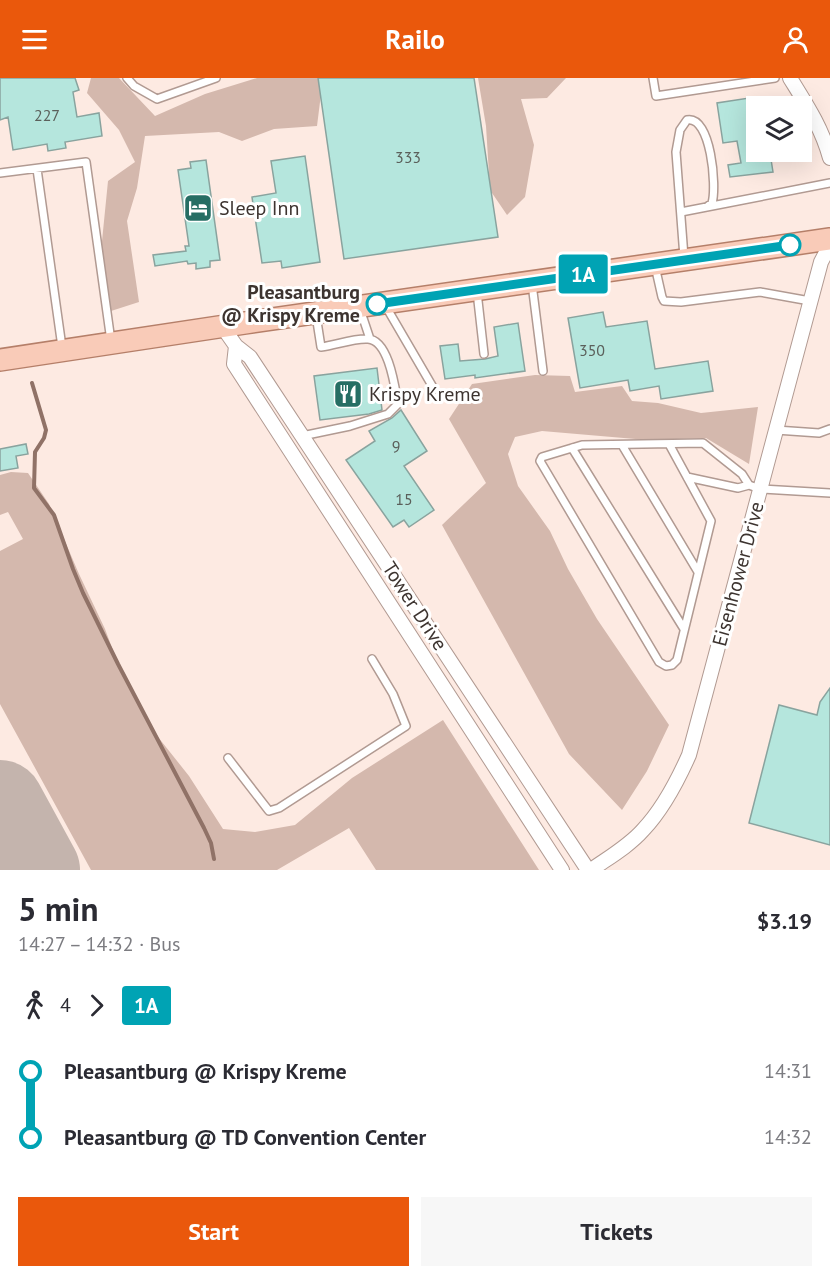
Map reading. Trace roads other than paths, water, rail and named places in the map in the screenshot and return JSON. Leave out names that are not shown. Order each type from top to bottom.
[{"type":"main road","points":[[0,360],[316,312],[830,239]]},
{"type":"street","points":[[790,78],[822,132],[830,158]]},
{"type":"street","name":"Eisenhower Drive","points":[[590,870],[641,832],[659,811],[679,779],[689,755],[699,723],[755,487],[776,430],[820,261],[830,245]]},
{"type":"street","name":"Tower Drive","points":[[222,326],[236,346],[250,357],[590,870]]},
{"type":"street","name":"Tower Drive","points":[[236,346],[234,364],[240,374],[562,870]]},
{"type":"lane","points":[[127,78],[134,86],[157,99],[216,78]]},
{"type":"lane","points":[[653,78],[656,96],[775,78]]},
{"type":"lane","points":[[684,260],[676,152],[680,130],[687,120],[692,119],[698,122],[704,130],[711,160],[714,196],[712,203],[708,206]]},
{"type":"lane","points":[[0,172],[86,162],[112,343]]},
{"type":"lane","points":[[37,169],[63,351]]},
{"type":"lane","points":[[681,212],[830,183]]},
{"type":"lane","points":[[655,264],[664,301],[681,302],[760,292],[810,301]]},
{"type":"lane","points":[[532,282],[543,370]]},
{"type":"lane","points":[[477,289],[484,354]]},
{"type":"lane","points":[[384,303],[434,389]]},
{"type":"lane","points":[[360,306],[370,339]]},
{"type":"lane","points":[[302,436],[350,426],[388,414],[398,404],[390,366],[379,344],[370,339],[321,347],[316,312]]},
{"type":"lane","points":[[776,430],[819,433],[830,429]]},
{"type":"lane","points":[[669,444],[711,521],[677,660],[666,666],[659,662],[540,461],[547,454],[582,445],[703,443],[755,487]]},
{"type":"lane","points":[[622,445],[698,572]]},
{"type":"lane","points":[[572,448],[684,629]]},
{"type":"lane","points":[[687,477],[738,488],[755,487],[830,493]]},
{"type":"lane","points":[[228,758],[269,811],[279,808],[406,726],[393,694],[372,659]]},
{"type":"waterway","points":[[32,383],[46,430],[35,452],[34,488],[54,515],[83,593],[204,828],[211,843],[214,859]]},
{"type":"place","name":"Sleep Inn","points":[[198,208]]},
{"type":"place","name":"Pleasantburg @ Krispy Kreme","points":[[377,304]]},
{"type":"place","name":"Krispy Kreme","points":[[348,394]]}]
